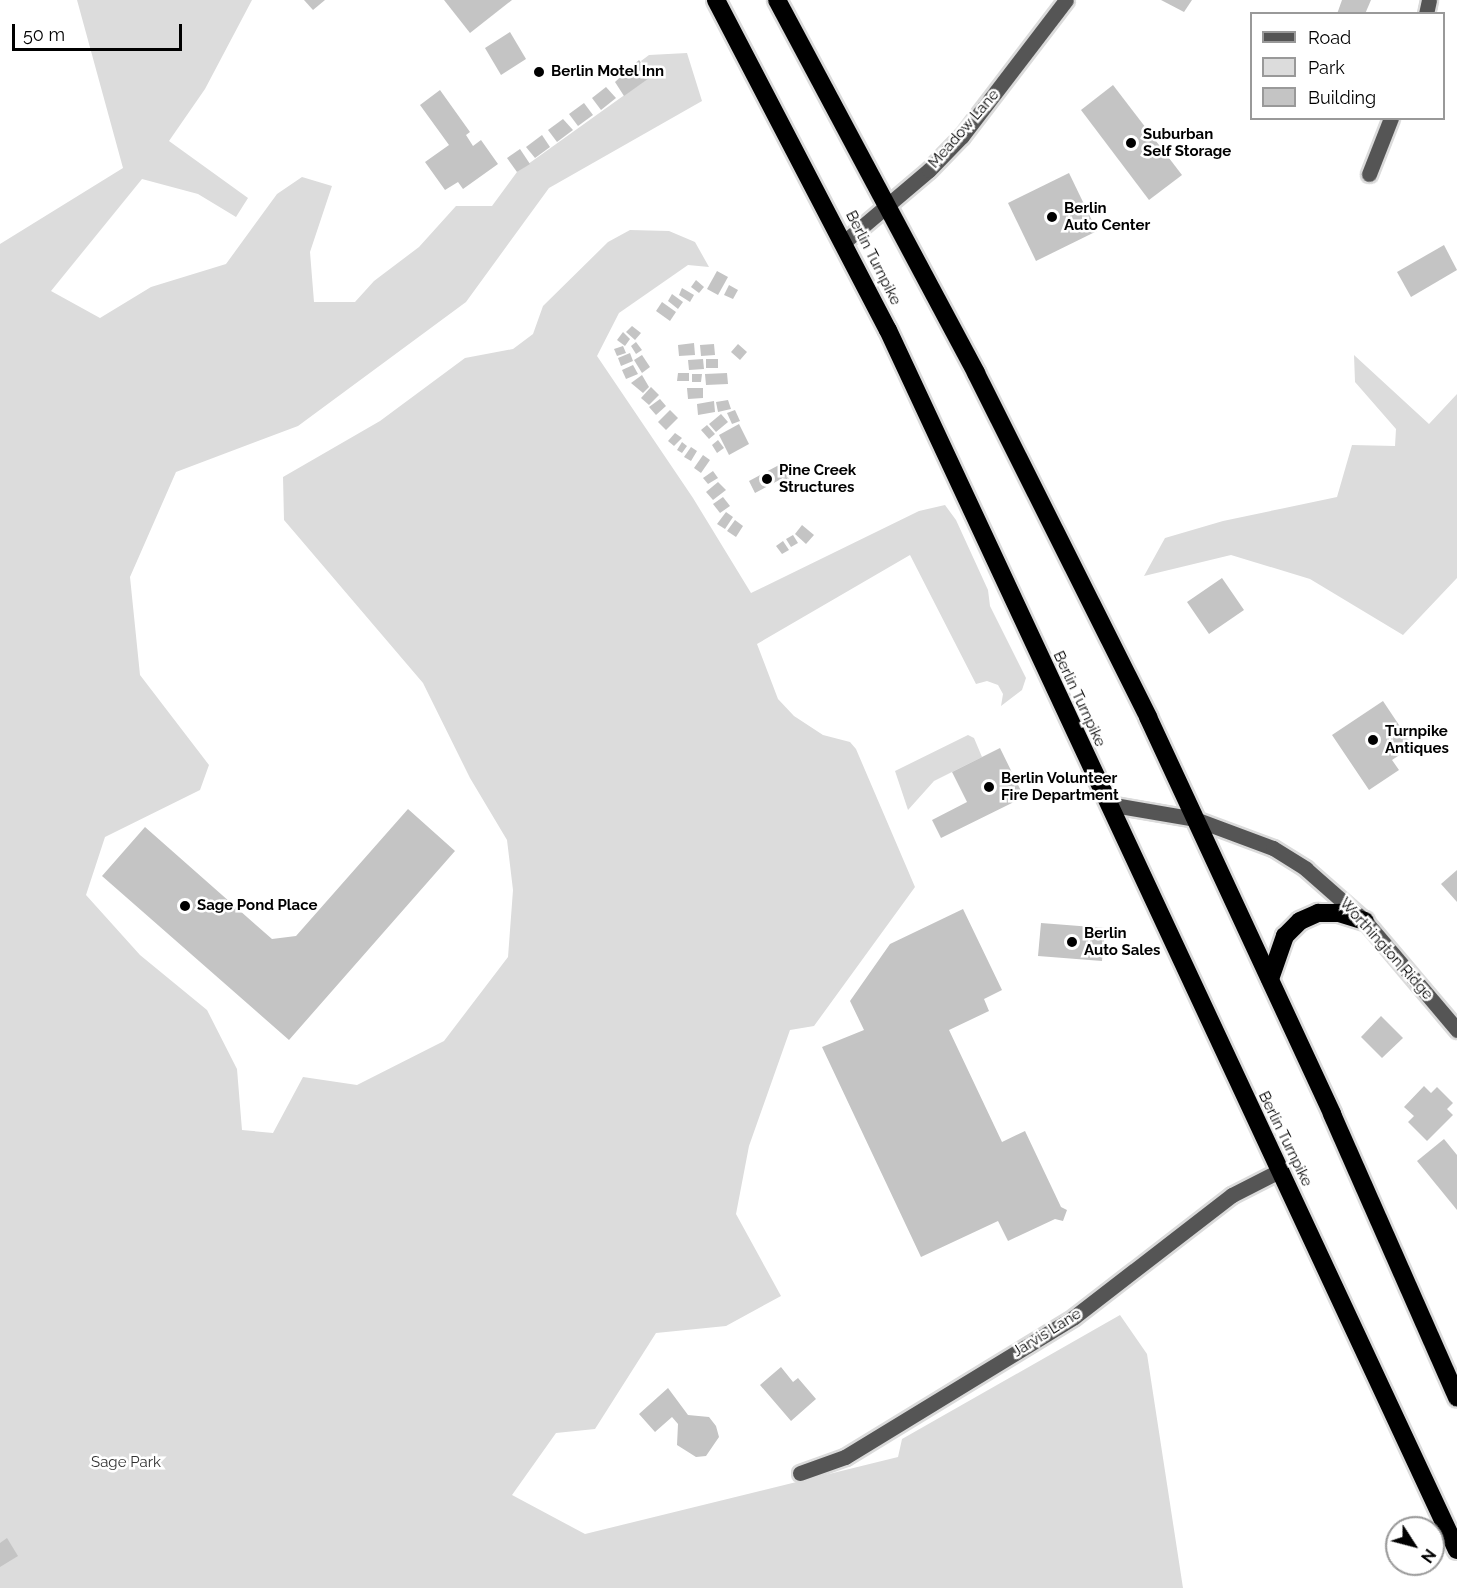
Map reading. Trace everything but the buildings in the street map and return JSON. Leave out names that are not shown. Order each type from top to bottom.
[{"type":"highway","name":"Berlin Turnpike","points":[[716,0],[844,242],[963,486],[1108,804],[1457,1550]]},
{"type":"highway","points":[[777,0],[889,205],[1086,591],[1269,979],[1457,1398]]},
{"type":"highway","points":[[1269,979],[1285,936],[1300,921],[1318,913],[1339,913],[1365,921]]},
{"type":"street","name":"Meadow Lane","points":[[844,242],[889,205],[962,136],[1066,0]]},
{"type":"street","points":[[1369,174],[1390,120]]},
{"type":"street","name":"Worthington Ridge","points":[[1108,804],[1195,819],[1282,853],[1330,887],[1365,921],[1457,1030]]},
{"type":"street","name":"Jarvis Lane","points":[[800,1473],[845,1457],[1074,1317],[1232,1195],[1281,1170]]},
{"type":"green space","name":"Sage Park","points":[[77,0],[252,0],[205,89],[169,141],[248,198],[236,217],[198,194],[142,179],[51,291],[100,318],[151,287],[226,264],[277,194],[302,177],[332,186],[310,252],[314,302],[355,302],[374,281],[419,247],[456,206],[492,206],[517,172],[651,76],[641,61],[649,55],[687,53],[702,101],[549,188],[466,302],[298,426],[176,472],[130,577],[140,675],[209,765],[200,790],[105,837],[86,895],[140,955],[207,1010],[237,1069],[242,1130],[273,1133],[303,1077],[357,1085],[444,1041],[508,957],[513,890],[507,840],[470,778],[423,683],[284,520],[283,477],[380,421],[465,358],[513,349],[533,334],[543,306],[608,242],[630,230],[669,231],[695,242],[709,267],[688,265],[619,313],[597,356],[693,498],[751,593],[919,511],[945,505],[956,520],[988,590],[990,606],[1026,678],[1022,690],[1001,706],[1003,694],[998,685],[987,681],[976,684],[910,555],[757,644],[778,699],[794,716],[823,735],[850,742],[856,749],[915,887],[814,1026],[790,1030],[749,1146],[736,1214],[781,1296],[726,1326],[656,1333],[595,1429],[556,1433],[512,1495],[585,1534],[898,1457],[902,1439],[1120,1315],[1147,1354],[1183,1588],[0,1588],[0,244],[123,168]]},
{"type":"green space","points":[[1354,355],[1429,424],[1457,394],[1457,578],[1403,635],[1310,579],[1231,555],[1144,576],[1165,538],[1223,521],[1337,497],[1352,445],[1395,446],[1396,429],[1355,382]]},
{"type":"green space","points":[[968,735],[974,738],[982,757],[934,781],[908,810],[895,771]]},
{"type":"place","name":"Berlin Motel Inn","points":[[539,72]]},
{"type":"place","name":"Suburban Self Storage","points":[[1131,143]]},
{"type":"place","name":"Berlin Auto Center","points":[[1052,217]]},
{"type":"place","name":"Pine Creek Structures","points":[[767,479]]},
{"type":"place","name":"Turnpike Antiques","points":[[1373,740]]},
{"type":"place","name":"Berlin Volunteer Fire Department","points":[[989,787]]},
{"type":"place","name":"Sage Pond Place","points":[[185,906]]},
{"type":"place","name":"Berlin Auto Sales","points":[[1072,942]]}]
